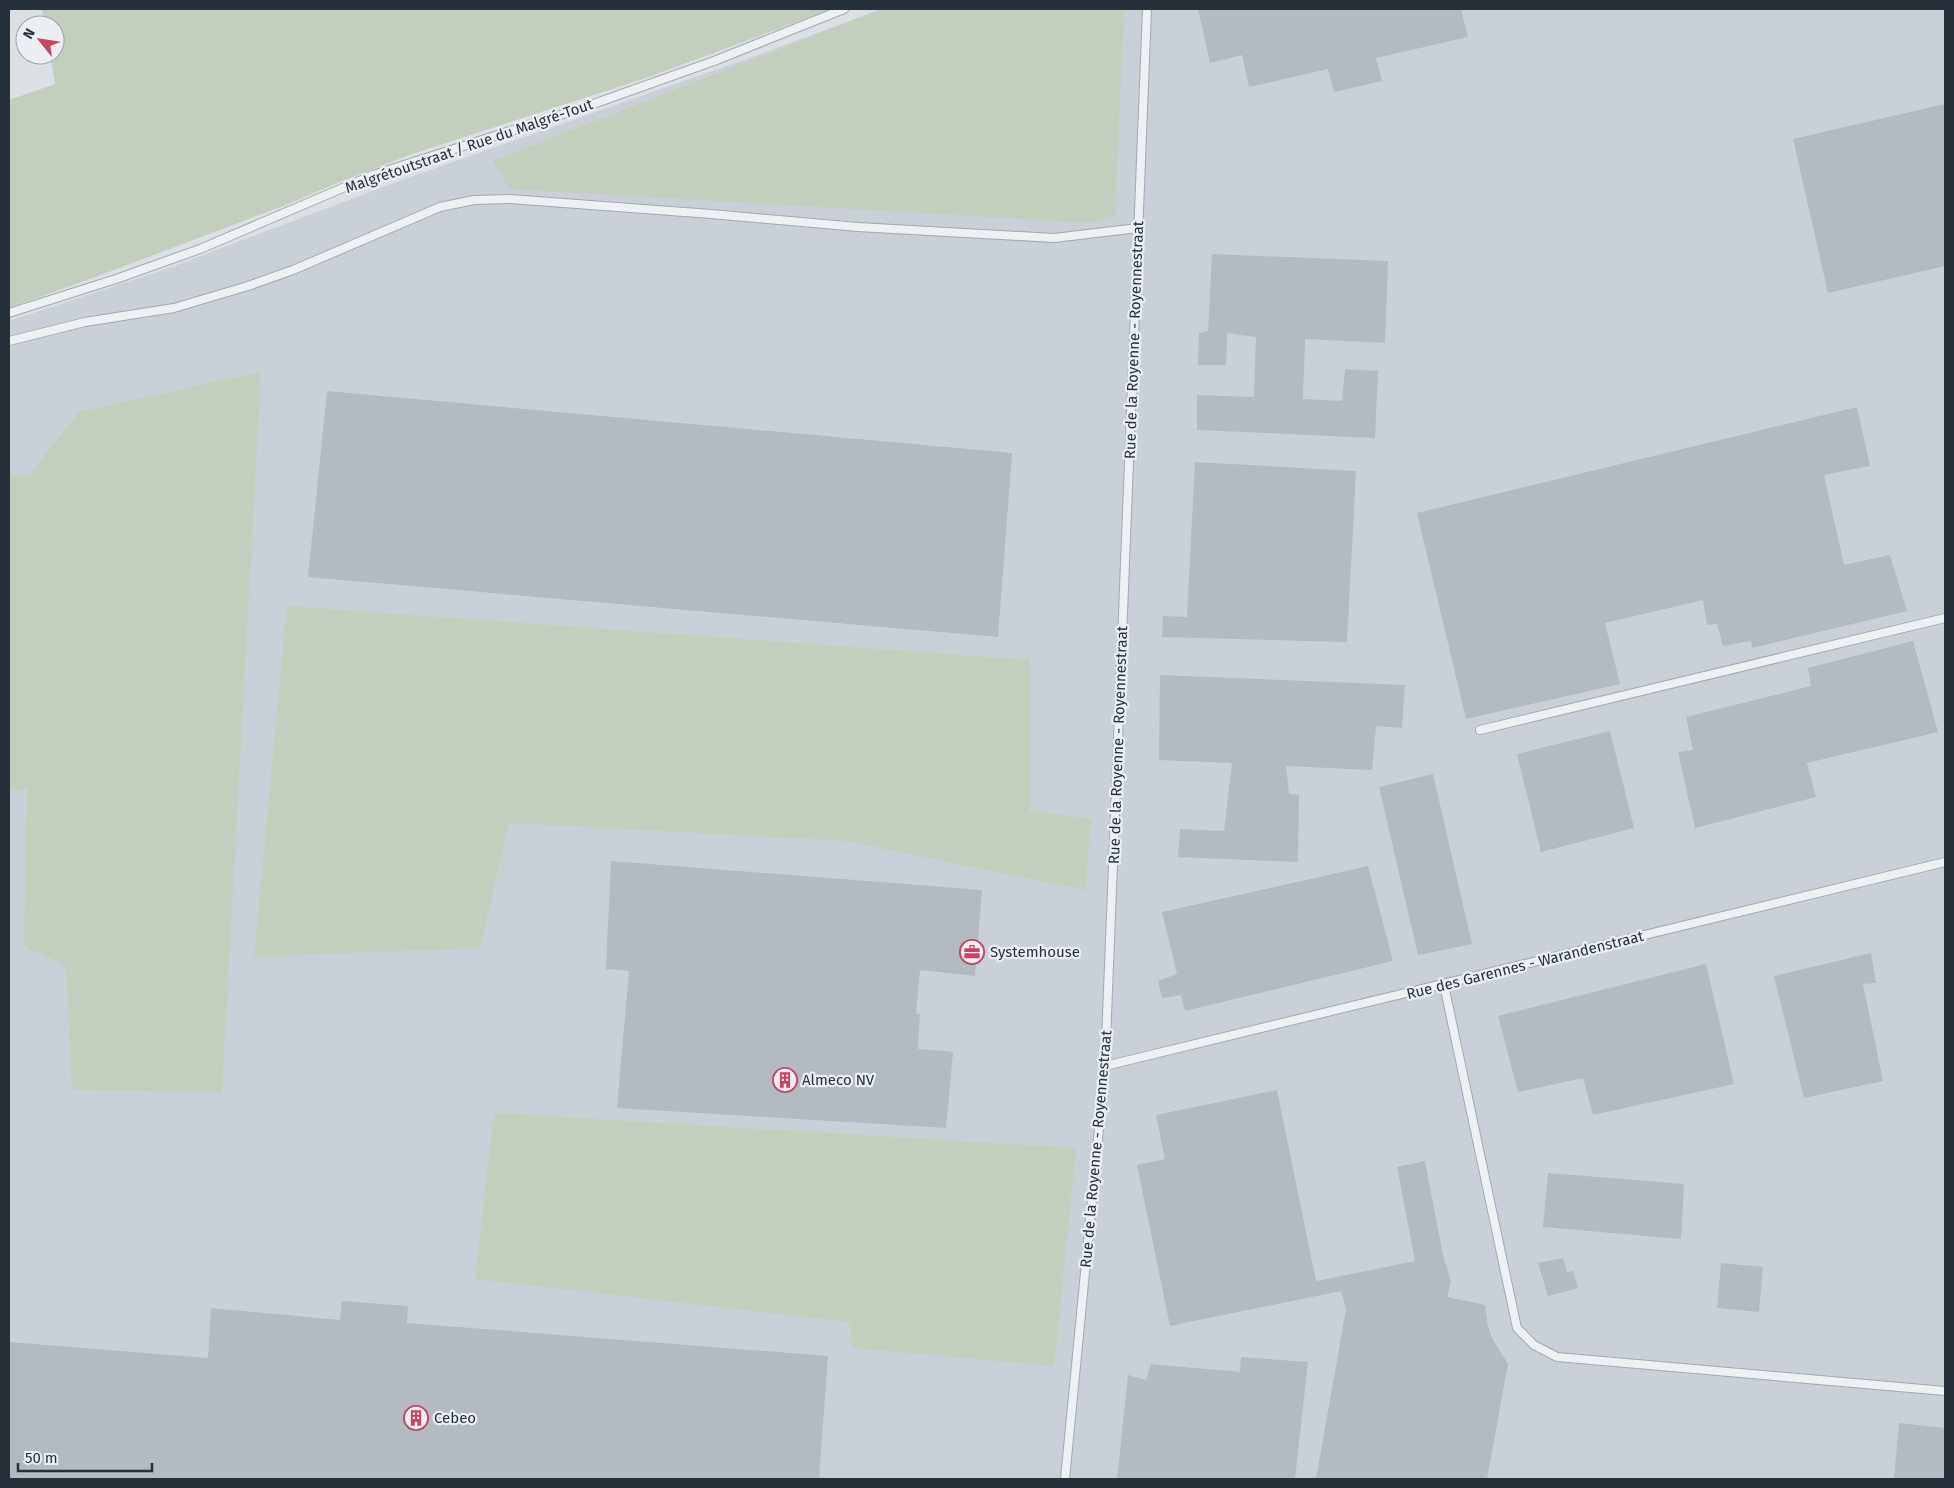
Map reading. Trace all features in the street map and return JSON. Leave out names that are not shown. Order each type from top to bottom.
[{"type":"lane","name":"Malgrétoutstraat / Rue du Malgré-Tout","points":[[9,313],[116,279],[190,252],[373,175],[582,108],[714,61],[844,9]]},
{"type":"lane","name":"Rue de la Royenne - Royennestraat","points":[[1065,1479],[1105,1066],[1147,9]]},
{"type":"lane","points":[[9,341],[85,322],[174,308],[248,286],[293,270],[440,206],[474,200],[520,200],[858,227],[1054,238],[1138,228]]},
{"type":"lane","points":[[1480,730],[1945,618]]},
{"type":"lane","name":"Rue des Garennes - Warandenstraat","points":[[1105,1066],[1945,862]]},
{"type":"lane","points":[[1444,985],[1517,1328],[1534,1345],[1557,1357],[1945,1391]]},
{"type":"shaded area","points":[[881,9],[1945,9],[1945,1479],[9,1479],[9,321],[169,268],[399,181],[766,52]]},
{"type":"green space","points":[[42,9],[832,9],[649,77],[412,154],[286,205],[9,308],[9,100],[55,84],[52,65],[65,65],[65,15],[43,15]]},
{"type":"green space","points":[[882,9],[1124,9],[1115,215],[1089,223],[509,189],[493,161]]},
{"type":"green space","points":[[261,372],[222,1092],[72,1090],[66,966],[24,946],[27,789],[9,791],[9,476],[29,475],[79,412]]},
{"type":"green space","points":[[287,606],[1030,660],[1030,811],[1091,819],[1085,890],[846,841],[509,823],[480,948],[254,957]]},
{"type":"green space","points":[[494,1113],[1076,1148],[1054,1366],[853,1348],[849,1322],[475,1279]]},
{"type":"building","points":[[1198,9],[1461,9],[1468,37],[1376,58],[1382,81],[1334,92],[1328,69],[1249,87],[1242,55],[1210,63]]},
{"type":"building","points":[[1945,104],[1945,266],[1828,293],[1793,139]]},
{"type":"building","points":[[1212,254],[1388,261],[1385,343],[1305,339],[1303,399],[1342,401],[1345,369],[1378,371],[1375,438],[1197,430],[1197,395],[1254,397],[1256,337],[1227,333],[1226,365],[1198,365],[1199,333],[1208,331]]},
{"type":"building","points":[[327,391],[1012,453],[998,637],[308,577]]},
{"type":"building","points":[[1857,407],[1870,466],[1824,475],[1844,565],[1890,555],[1907,611],[1752,648],[1751,641],[1723,646],[1717,624],[1707,625],[1703,600],[1605,623],[1620,684],[1466,719],[1417,513]]},
{"type":"building","points":[[1195,462],[1356,471],[1347,642],[1162,637],[1163,616],[1187,617]]},
{"type":"building","points":[[1913,641],[1938,732],[1807,763],[1816,797],[1695,828],[1678,752],[1693,750],[1686,717],[1811,686],[1808,668]]},
{"type":"building","points":[[1160,675],[1405,685],[1402,728],[1376,726],[1372,770],[1286,766],[1289,794],[1299,795],[1298,862],[1178,857],[1180,829],[1224,831],[1232,763],[1159,760]]},
{"type":"building","points":[[1610,731],[1634,828],[1541,852],[1517,754]]},
{"type":"building","points":[[1433,774],[1472,944],[1418,955],[1379,787]]},
{"type":"building","points":[[611,861],[982,890],[975,976],[920,970],[916,1014],[920,1014],[918,1049],[953,1052],[946,1128],[617,1108],[629,971],[606,969]]},
{"type":"building","points":[[1368,866],[1393,961],[1185,1011],[1181,995],[1162,998],[1158,981],[1177,974],[1162,912]]},
{"type":"building","points":[[1871,953],[1876,983],[1863,984],[1883,1081],[1804,1098],[1774,976]]},
{"type":"building","points":[[1706,964],[1734,1084],[1593,1115],[1583,1078],[1518,1092],[1498,1016]]},
{"type":"building","points":[[1277,1090],[1316,1281],[1415,1261],[1397,1167],[1425,1161],[1443,1255],[1451,1282],[1447,1297],[1485,1305],[1488,1326],[1493,1340],[1508,1364],[1487,1479],[1316,1479],[1346,1309],[1341,1291],[1170,1326],[1137,1165],[1165,1159],[1156,1115]]},
{"type":"building","points":[[1548,1173],[1684,1184],[1681,1239],[1543,1227]]},
{"type":"building","points":[[1563,1258],[1567,1272],[1573,1271],[1578,1288],[1548,1296],[1538,1263]]},
{"type":"building","points":[[1721,1263],[1763,1267],[1759,1312],[1717,1308]]},
{"type":"building","name":"Cebeo","points":[[342,1301],[408,1306],[407,1323],[828,1356],[819,1479],[9,1479],[9,1342],[208,1358],[211,1308],[340,1320]]},
{"type":"building","points":[[1241,1357],[1308,1362],[1295,1479],[1117,1479],[1128,1375],[1146,1380],[1151,1364],[1240,1372]]},
{"type":"building","points":[[1899,1423],[1945,1428],[1945,1479],[1894,1479]]},
{"type":"place","name":"Systemhouse","points":[[972,952]]},
{"type":"place","name":"Almeco NV","points":[[785,1080]]},
{"type":"place","name":"Cebeo","points":[[416,1418]]}]
